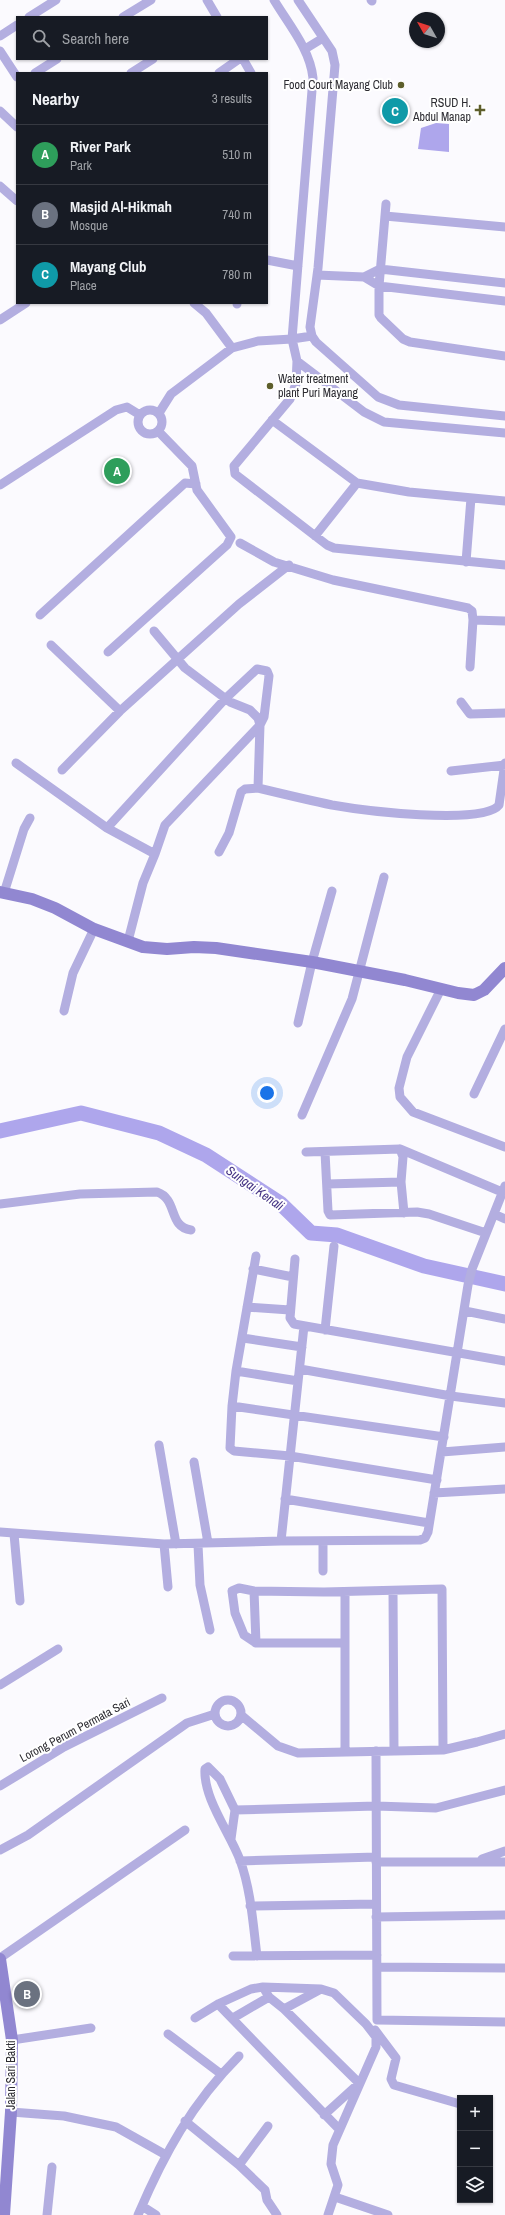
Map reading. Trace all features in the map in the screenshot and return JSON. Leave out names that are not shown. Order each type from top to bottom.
[{"type":"street","points":[[31,16],[56,0]]},
{"type":"street","points":[[125,16],[151,0]]},
{"type":"street","points":[[207,0],[216,16]]},
{"type":"street","points":[[274,0],[305,49],[312,64],[313,78],[292,339],[297,361],[296,388],[234,466],[233,471],[315,536],[334,548],[505,566]]},
{"type":"street","points":[[298,0],[332,51],[335,65],[317,276],[310,327],[312,336],[316,342],[378,397],[399,404],[505,416]]},
{"type":"street","points":[[0,36],[16,26]]},
{"type":"street","points":[[305,49],[323,38]]},
{"type":"street","points":[[0,51],[16,75]]},
{"type":"street","points":[[37,72],[55,60]]},
{"type":"street","points":[[220,72],[238,60]]},
{"type":"street","points":[[244,60],[250,72]]},
{"type":"street","points":[[132,72],[140,62]]},
{"type":"street","points":[[0,112],[16,126]]},
{"type":"street","points":[[0,186],[16,200]]},
{"type":"street","points":[[386,204],[380,270],[379,315],[406,341],[505,356]]},
{"type":"street","points":[[385,216],[505,227]]},
{"type":"street","points":[[268,260],[298,266]]},
{"type":"street","points":[[317,276],[364,277],[380,270],[505,283]]},
{"type":"street","points":[[364,277],[379,286],[505,301]]},
{"type":"street","points":[[0,320],[24,304]]},
{"type":"street","points":[[195,304],[206,313],[232,348]]},
{"type":"street","points":[[159,413],[171,394],[232,348],[258,341],[312,336]]},
{"type":"street","points":[[297,361],[364,412],[384,422],[505,433]]},
{"type":"street","points":[[0,485],[116,410],[127,407],[140,415]]},
{"type":"street","points":[[151,409],[159,413],[163,424],[155,434],[147,434],[142,431],[138,420],[140,415],[151,409]]},
{"type":"street","points":[[272,420],[357,483],[409,492],[505,501]]},
{"type":"street","points":[[108,652],[229,541],[231,537],[197,490],[192,466],[158,431]]},
{"type":"street","points":[[40,615],[185,483],[196,484]]},
{"type":"street","points":[[315,536],[357,483]]},
{"type":"street","points":[[466,562],[472,498]]},
{"type":"street","points":[[240,543],[274,562],[289,565],[333,580],[468,608],[472,611],[473,620],[470,667]]},
{"type":"street","points":[[62,770],[120,711],[239,604],[289,565]]},
{"type":"street","points":[[473,620],[505,621]]},
{"type":"street","points":[[154,631],[178,660],[195,677],[225,699],[250,710],[258,718],[260,725],[258,788]]},
{"type":"street","points":[[51,646],[120,711]]},
{"type":"street","points":[[107,828],[225,699],[257,669],[267,671],[269,676],[264,717],[260,725],[165,825],[143,883],[128,942]]},
{"type":"street","points":[[461,702],[470,714],[505,713]]},
{"type":"street","points":[[16,763],[107,828],[155,854]]},
{"type":"street","points":[[219,852],[229,833],[241,792],[245,789],[258,788],[343,807],[444,817],[472,815],[492,811],[499,805],[505,764],[451,771]]},
{"type":"street","points":[[30,818],[24,829],[2,892],[38,901],[94,930],[143,947],[167,949],[194,947],[216,948],[312,962],[474,995],[484,990],[505,968]]},
{"type":"street","points":[[302,1115],[352,999],[384,877]]},
{"type":"street","points":[[298,1023],[312,962],[332,891]]},
{"type":"street","points":[[64,1011],[73,973],[94,930]]},
{"type":"street","points":[[441,989],[407,1057],[399,1088],[400,1097],[413,1112],[505,1147]]},
{"type":"street","points":[[474,1094],[505,1029]]},
{"type":"street","points":[[400,1149],[403,1157],[401,1182],[404,1213]]},
{"type":"street","points":[[0,1532],[164,1544],[198,1545],[208,1543],[281,1541],[420,1540],[425,1538],[428,1532],[442,1452],[468,1285],[472,1269],[504,1189],[400,1149],[306,1152]]},
{"type":"street","points":[[325,1152],[328,1211],[333,1216],[404,1213],[429,1214],[486,1233]]},
{"type":"street","points":[[327,1184],[401,1182]]},
{"type":"street","points":[[0,1204],[80,1194],[157,1192],[164,1194],[168,1199],[177,1225],[184,1229],[191,1230]]},
{"type":"street","points":[[494,1214],[505,1219]]},
{"type":"street","points":[[325,1330],[334,1246]]},
{"type":"street","points":[[256,1256],[243,1338],[236,1371],[232,1406],[230,1448],[234,1451],[290,1456],[437,1480]]},
{"type":"street","points":[[295,1259],[290,1310],[290,1318],[292,1322],[325,1330],[457,1354],[505,1361]]},
{"type":"street","points":[[253,1269],[293,1277]]},
{"type":"street","points":[[247,1307],[290,1310]]},
{"type":"street","points":[[465,1311],[505,1318]]},
{"type":"street","points":[[281,1541],[304,1326]]},
{"type":"street","points":[[243,1338],[302,1347]]},
{"type":"street","points":[[300,1369],[451,1396],[505,1403]]},
{"type":"street","points":[[236,1371],[298,1381]]},
{"type":"street","points":[[232,1406],[444,1437]]},
{"type":"street","points":[[159,1445],[176,1544]]},
{"type":"street","points":[[442,1452],[505,1447]]},
{"type":"street","points":[[194,1462],[208,1543]]},
{"type":"street","points":[[434,1493],[505,1489]]},
{"type":"street","points":[[285,1499],[429,1523]]},
{"type":"street","points":[[14,1534],[20,1601]]},
{"type":"street","points":[[323,1541],[323,1571]]},
{"type":"street","points":[[164,1544],[168,1587]]},
{"type":"street","points":[[198,1545],[200,1585],[210,1630]]},
{"type":"street","points":[[345,1643],[256,1644],[244,1635],[235,1613],[232,1591],[239,1588],[254,1591],[345,1592],[442,1589],[443,1750]]},
{"type":"street","points":[[254,1591],[256,1644]]},
{"type":"street","points":[[393,1591],[394,1751]]},
{"type":"street","points":[[345,1592],[345,1752]]},
{"type":"street","points":[[0,1685],[58,1649]]},
{"type":"street","name":"Lorong Perum Permata Sari","points":[[0,1786],[64,1747],[162,1698]]},
{"type":"street","points":[[241,1715],[235,1724],[225,1726],[217,1719],[215,1714],[219,1704],[229,1700],[238,1705],[241,1715],[278,1746],[298,1754],[443,1750],[505,1734]]},
{"type":"street","points":[[0,1850],[28,1835],[187,1723],[215,1714]]},
{"type":"street","points":[[376,1751],[377,2020],[505,2022]]},
{"type":"street","points":[[231,1839],[235,1810],[220,1779],[210,1768],[206,1768],[205,1775],[214,1806],[231,1839],[240,1861],[250,1906],[257,1956]]},
{"type":"street","points":[[235,1810],[376,1806],[436,1808],[505,1790]]},
{"type":"street","points":[[0,1958],[185,1830]]},
{"type":"street","points":[[475,1862],[505,1851]]},
{"type":"street","points":[[240,1861],[376,1859],[505,1862]]},
{"type":"street","points":[[250,1906],[376,1904]]},
{"type":"street","points":[[376,1917],[505,1915]]},
{"type":"street","points":[[234,1956],[377,1955]]},
{"type":"street","name":"Jalan Sari Bakti","points":[[0,1958],[12,2040],[11,2112],[3,2192],[4,2215]]},
{"type":"street","points":[[377,1967],[505,1968]]},
{"type":"street","points":[[262,1987],[269,1998],[284,2009],[359,2083]]},
{"type":"street","points":[[195,2018],[218,2004],[251,1989],[262,1987],[321,1988],[334,1993],[366,2024],[376,2037],[377,2042],[339,2129],[330,2157],[338,2185],[328,2215]]},
{"type":"street","points":[[284,2009],[321,1988]]},
{"type":"street","points":[[233,2018],[269,1998]]},
{"type":"street","points":[[218,2004],[339,2129]]},
{"type":"street","points":[[366,2024],[378,2032],[396,2058],[391,2079],[394,2085],[457,2103]]},
{"type":"street","points":[[12,2040],[91,2028]]},
{"type":"street","points":[[168,2034],[221,2074]]},
{"type":"street","points":[[138,2215],[166,2155],[185,2121],[221,2074],[239,2056]]},
{"type":"street","points":[[324,2115],[359,2083]]},
{"type":"street","points":[[11,2112],[64,2116],[116,2127],[166,2155]]},
{"type":"street","points":[[185,2121],[239,2165],[265,2190],[267,2200],[277,2215]]},
{"type":"street","points":[[239,2165],[268,2126]]},
{"type":"street","points":[[47,2215],[52,2167]]},
{"type":"street","points":[[335,2197],[388,2215]]},
{"type":"street","points":[[142,2206],[156,2215]]},
{"type":"shaded area","points":[[430,111],[435,115],[432,120],[419,121],[420,117]]},
{"type":"shaded area","points":[[436,123],[449,124],[449,152],[418,149],[421,128]]},
{"type":"waterway","name":"Sungai Kenali","points":[[0,1131],[81,1113],[159,1133],[206,1155],[280,1203],[311,1233],[337,1235],[424,1266],[505,1284]]},
{"type":"place","name":"Food Court Mayang Club","points":[[401,85]]},
{"type":"place","name":"RSUD H. Abdul Manap","points":[[480,110]]},
{"type":"place","name":"Mayang Club","points":[[395,111]]},
{"type":"place","name":"Water treatment plant Puri Mayang","points":[[270,386]]},
{"type":"place","name":"River Park","points":[[117,471]]},
{"type":"place","name":"Masjid Al-Hikmah","points":[[27,1994]]}]
